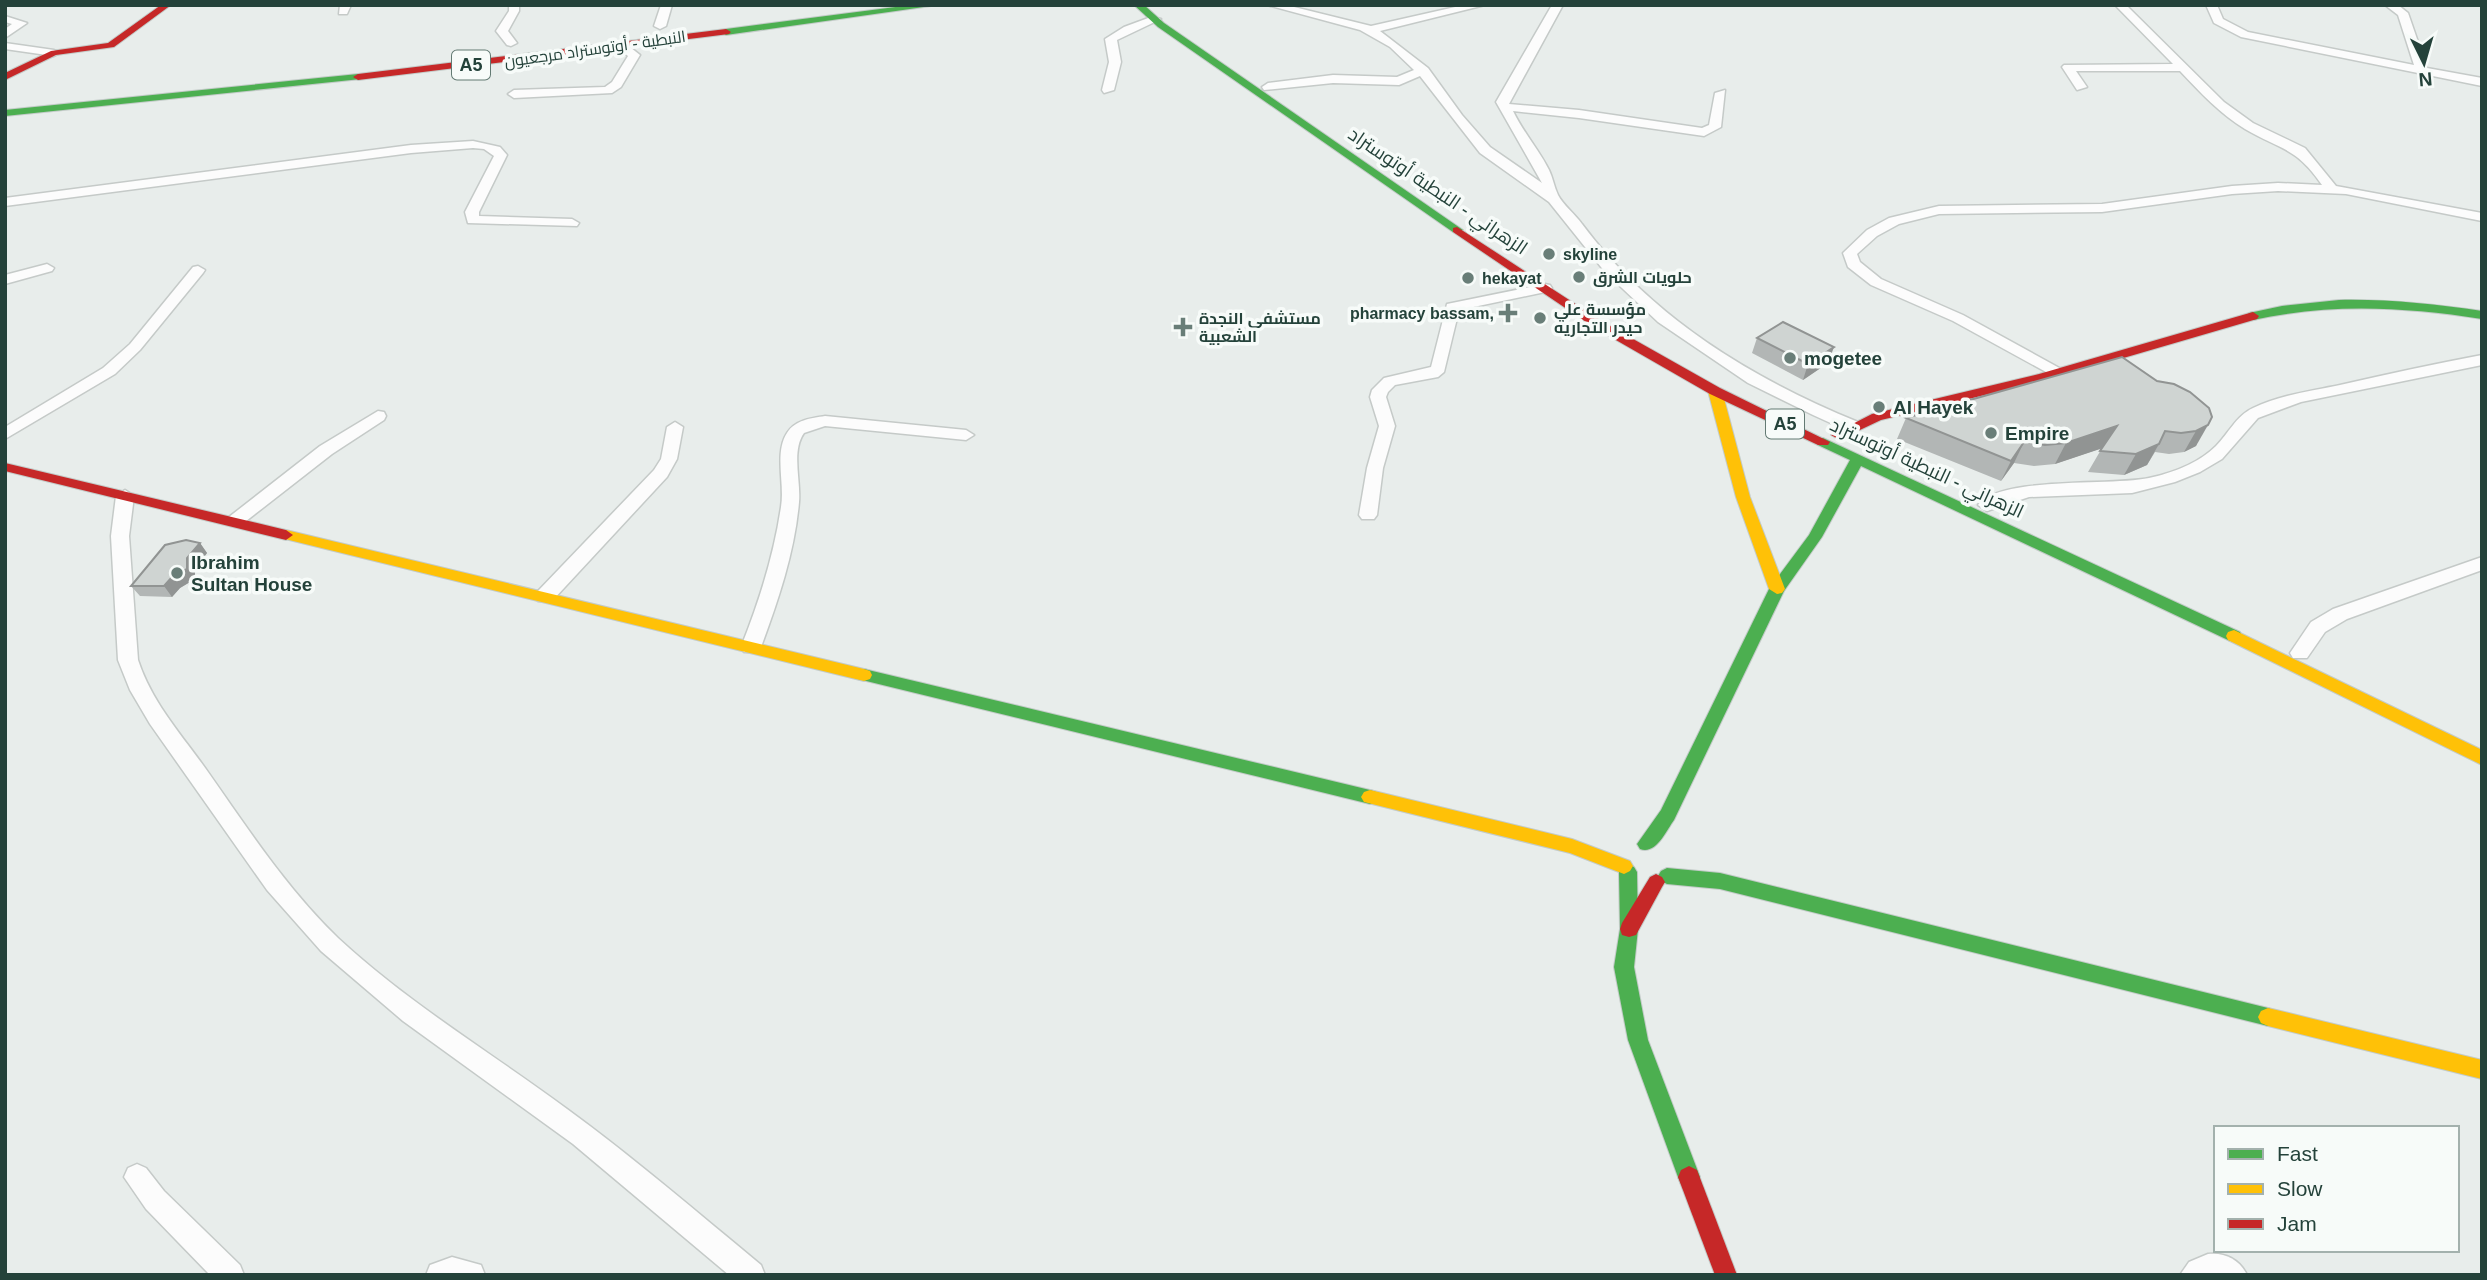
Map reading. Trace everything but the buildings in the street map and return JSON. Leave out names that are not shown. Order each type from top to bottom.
[{"type":"main road","points":[[5,77],[54,53],[111,45],[167,5]]},
{"type":"main road","name":"النبطية - أوتوستراد مرجعيون","points":[[419,53],[872,5]]},
{"type":"main road","name":"النبطية - أوتوستراد مرجعيون","points":[[5,113],[437,69],[934,5]]},
{"type":"main road","name":"الزهراني - النبطية أوتوستراد","points":[[1138,5],[1177,19],[1269,88],[1576,298],[1746,394],[2459,728]]},
{"type":"main road","name":"الزهراني - النبطية أوتوستراد","points":[[1158,12],[1368,171],[1599,326],[1715,391],[2332,683],[2482,758]]},
{"type":"main road","points":[[437,69],[429,65],[428,58],[444,50]]},
{"type":"main road","points":[[373,76],[395,67],[393,61],[381,57]]},
{"type":"main road","points":[[5,104],[328,64]]},
{"type":"main road","points":[[1838,435],[1852,426],[1884,414],[2057,373],[2263,314],[2305,306],[2358,300],[2482,315]]},
{"type":"main road","points":[[1715,391],[1727,445],[1777,589]]},
{"type":"main road","points":[[1726,1275],[1638,1040],[1624,967],[1629,929],[1626,869],[1622,857],[1668,815],[1777,589],[1815,537],[1858,459]]},
{"type":"main road","points":[[7,465],[125,496],[1572,846],[1626,869],[1641,881],[1720,881],[2482,1070]]},
{"type":"main road","points":[[1629,929],[1670,871],[1668,815]]},
{"type":"main road","points":[[1572,846],[1634,846],[1669,854],[1720,881]]},
{"type":"street","points":[[511,43],[502,31],[514,5]]},
{"type":"street","points":[[660,26],[667,5]]},
{"type":"street","points":[[1272,5],[1370,30],[1409,56],[1424,70],[1473,137],[1488,153],[1552,197],[1608,267],[1655,313],[1713,356],[1747,376],[1819,413],[1852,426]]},
{"type":"street","points":[[1370,30],[1479,5]]},
{"type":"street","points":[[1552,197],[1549,180],[1502,102],[1558,5]]},
{"type":"street","points":[[2120,5],[2182,68],[2241,121],[2305,155],[2331,188]]},
{"type":"street","points":[[2211,5],[2218,21],[2245,35],[2482,82]]},
{"type":"street","points":[[2390,5],[2403,13],[2422,71]]},
{"type":"street","points":[[1108,90],[1115,62],[1111,39],[1158,12]]},
{"type":"street","points":[[5,19],[21,23],[5,35]]},
{"type":"street","points":[[5,46],[54,53]]},
{"type":"street","points":[[514,94],[608,90],[617,84],[634,55],[622,46]]},
{"type":"street","points":[[2081,87],[2068,67],[2103,65],[2182,68]]},
{"type":"street","points":[[1269,88],[1333,79],[1399,81],[1424,70]]},
{"type":"street","points":[[1504,107],[1579,114],[1704,132],[1715,127],[1721,93]]},
{"type":"street","points":[[5,202],[472,144],[490,146],[501,155],[472,212],[473,220],[572,223]]},
{"type":"street","points":[[2057,373],[1958,318],[1866,276],[1853,264],[1850,253],[1872,233],[1894,221],[1939,210],[2102,208],[2129,202],[2232,190],[2331,188],[2482,217]]},
{"type":"street","points":[[5,280],[47,268]]},
{"type":"street","points":[[5,434],[109,371],[144,337],[198,270]]},
{"type":"street","points":[[1368,515],[1375,468],[1387,426],[1378,397],[1380,390],[1390,381],[1432,374],[1438,369],[1452,307],[1545,288]]},
{"type":"street","points":[[1987,505],[2007,494],[2031,489],[2127,487],[2174,476],[2217,454],[2244,419],[2260,410],[2482,360]]},
{"type":"street","points":[[235,522],[286,480],[377,416]]},
{"type":"street","points":[[751,647],[775,575],[791,505],[791,445],[799,429],[810,423],[825,421],[966,435]]},
{"type":"street","points":[[545,596],[662,473],[669,459],[675,427]]},
{"type":"street","points":[[125,496],[121,550],[128,660],[134,677],[278,888],[329,944],[390,998],[559,1118],[656,1194],[751,1275]]},
{"type":"street","points":[[2300,653],[2318,627],[2340,614],[2482,563]]},
{"type":"street","points":[[137,1177],[155,1200],[230,1275]]},
{"type":"street","points":[[2194,1275],[2202,1267],[2214,1266],[2234,1275]]},
{"type":"street","points":[[440,1275],[452,1271],[471,1275]]},
{"type":"traffic: fast","points":[[726,32],[934,5]]},
{"type":"traffic: fast","points":[[1138,5],[1161,25],[1457,230]]},
{"type":"traffic: fast","points":[[5,113],[358,77]]},
{"type":"traffic: fast","points":[[2253,316],[2339,303],[2395,304],[2482,315]]},
{"type":"traffic: fast","points":[[1823,442],[2234,636]]},
{"type":"traffic: fast","points":[[1646,844],[1668,815],[1777,589],[1815,537],[1858,459]]},
{"type":"traffic: fast","points":[[864,675],[1370,797]]},
{"type":"traffic: fast","points":[[1628,872],[1629,929],[1624,967],[1638,1040],[1689,1177]]},
{"type":"traffic: fast","points":[[1667,876],[1720,881],[2268,1017]]},
{"type":"traffic: slow","points":[[1715,391],[1743,497],[1777,589]]},
{"type":"traffic: slow","points":[[286,535],[864,675]]},
{"type":"traffic: slow","points":[[2234,636],[2482,758]]},
{"type":"traffic: slow","points":[[1370,797],[1572,846],[1624,866]]},
{"type":"traffic: slow","points":[[2268,1017],[2482,1070]]},
{"type":"traffic: jam","points":[[5,77],[54,53],[111,45],[167,5]]},
{"type":"traffic: jam","points":[[358,77],[726,32]]},
{"type":"traffic: jam","points":[[1457,230],[1599,325],[1715,391],[1823,442]]},
{"type":"traffic: jam","points":[[1838,435],[1877,417],[2043,377],[2253,316]]},
{"type":"traffic: jam","points":[[5,467],[286,535]]},
{"type":"traffic: jam","points":[[1629,929],[1656,882]]},
{"type":"traffic: jam","points":[[1689,1177],[1726,1275]]},
{"type":"place","name":"skyline","points":[[1549,254]]},
{"type":"place","name":"حلويات الشرق","points":[[1579,277]]},
{"type":"place","name":"hekayat","points":[[1468,278]]},
{"type":"place","name":"pharmacy bassam,","points":[[1508,313]]},
{"type":"place","name":"مؤسسة علي حيدر التجاريه","points":[[1540,318]]},
{"type":"place","name":"مستشفى النجدة الشعبية","points":[[1183,327]]},
{"type":"place","name":"mogetee","points":[[1790,358]]},
{"type":"place","name":"Al Hayek","points":[[1879,407]]},
{"type":"place","name":"Empire","points":[[1991,433]]},
{"type":"place","name":"Ibrahim Sultan House","points":[[177,573]]}]
